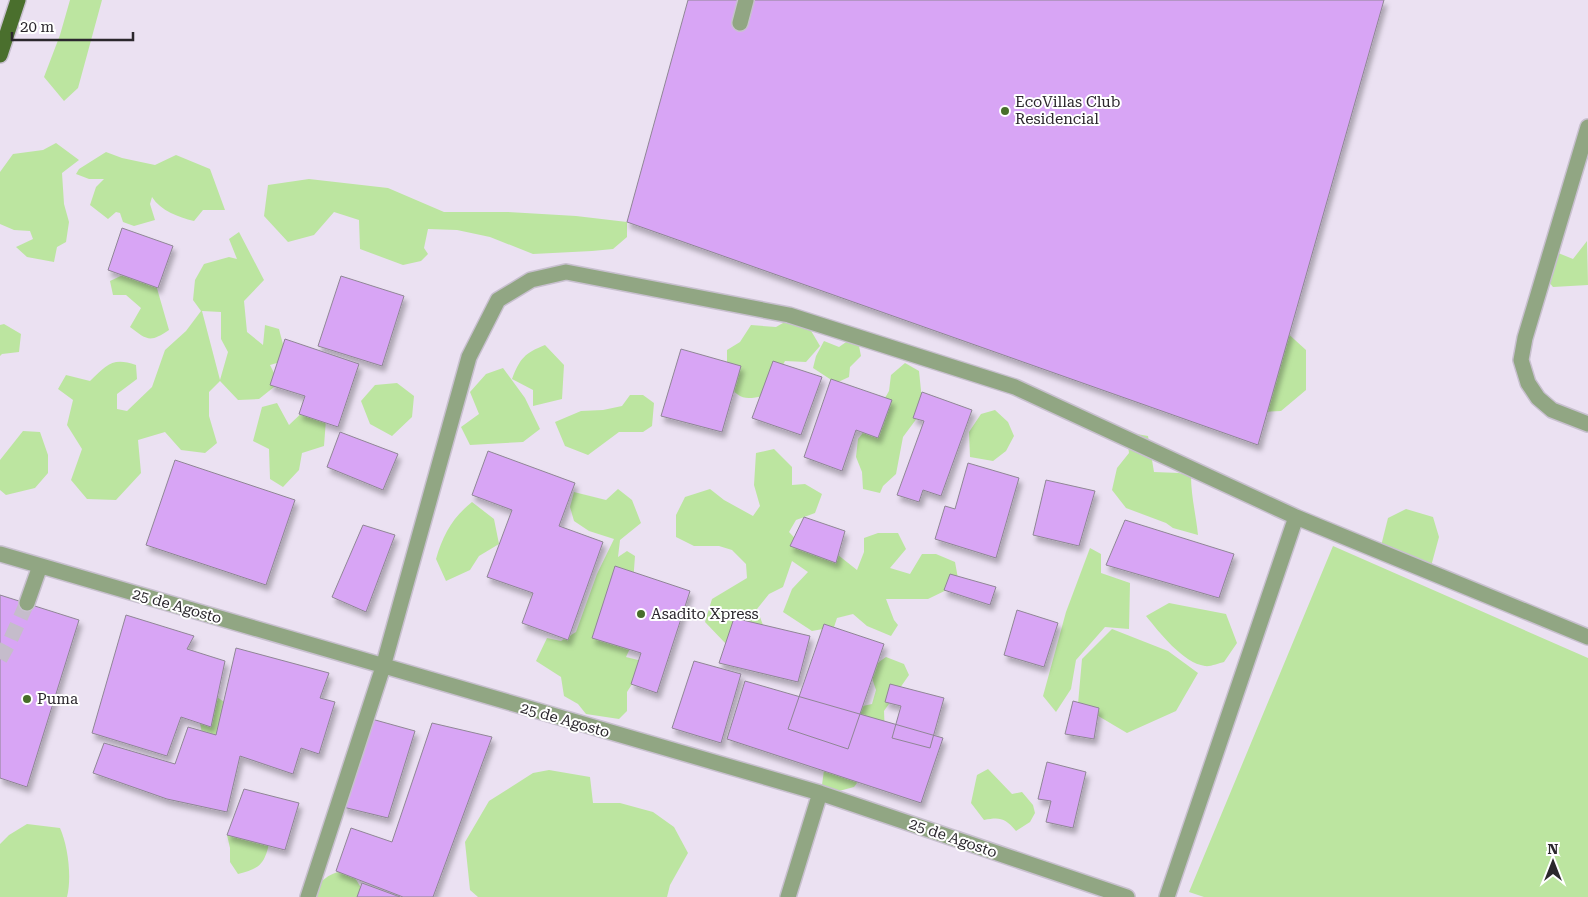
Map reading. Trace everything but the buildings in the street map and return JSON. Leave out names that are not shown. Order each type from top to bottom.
[{"type":"main road","points":[[0,55],[18,0]]},
{"type":"street","points":[[740,23],[746,0]]},
{"type":"street","points":[[1588,127],[1525,338],[1521,360],[1528,383],[1538,398],[1552,410],[1588,424]]},
{"type":"street","points":[[308,897],[383,667],[469,357],[498,300],[531,280],[566,272],[788,315],[1014,387],[1296,517],[1588,637]]},
{"type":"street","points":[[1167,897],[1296,517]]},
{"type":"street","name":"25 de Agosto","points":[[0,554],[820,793],[1127,897]]},
{"type":"street","points":[[28,603],[40,566]]},
{"type":"street","points":[[788,897],[820,793]]},
{"type":"green space","points":[[70,0],[102,0],[78,88],[64,101],[44,77],[60,35]]},
{"type":"green space","points":[[56,143],[79,160],[62,173],[64,204],[69,222],[66,242],[57,247],[54,262],[27,257],[16,247],[33,239],[30,231],[14,230],[0,224],[0,172],[13,154],[43,150]]},
{"type":"green space","points":[[106,152],[122,158],[155,165],[176,155],[210,169],[225,210],[203,210],[194,221],[170,213],[152,197],[150,204],[155,220],[134,226],[123,222],[120,213],[116,212],[108,219],[90,205],[96,187],[104,179],[89,179],[76,174],[79,169]]},
{"type":"green space","points":[[309,179],[388,188],[444,212],[508,212],[576,216],[627,222],[627,237],[613,249],[533,254],[490,237],[457,230],[428,229],[424,248],[428,254],[421,261],[403,265],[360,249],[359,220],[334,212],[314,235],[288,242],[264,216],[268,185]]},
{"type":"green space","points":[[239,232],[264,280],[244,301],[247,332],[263,345],[265,325],[279,329],[287,360],[270,365],[279,383],[259,399],[238,400],[220,381],[209,392],[209,416],[217,443],[205,453],[181,450],[165,432],[138,440],[141,473],[116,500],[87,499],[71,480],[82,449],[67,425],[73,400],[58,389],[66,375],[90,381],[115,362],[136,365],[137,379],[117,394],[117,409],[127,411],[152,387],[165,350],[186,331],[201,311],[193,300],[195,280],[204,264],[229,257],[237,259],[229,239]],"holes":[[[202,311],[221,312],[221,339],[228,352],[220,380]]]},
{"type":"green space","points":[[1587,241],[1588,285],[1553,287],[1537,268],[1546,248],[1573,259]]},
{"type":"green space","points":[[129,272],[154,278],[169,330],[157,337],[145,337],[130,327],[141,308],[126,295],[113,295],[110,281]]},
{"type":"green space","points":[[790,319],[810,329],[820,346],[806,362],[785,361],[767,395],[747,398],[734,392],[723,382],[727,372],[727,350],[740,342],[751,325],[776,327]]},
{"type":"green space","points":[[1273,320],[1306,350],[1306,390],[1281,411],[1259,412]]},
{"type":"green space","points":[[4,324],[21,334],[19,352],[2,354],[0,356],[0,325]]},
{"type":"green space","points":[[849,340],[859,346],[861,356],[850,367],[849,377],[836,383],[813,368],[816,356],[824,341],[839,347]]},
{"type":"green space","points":[[545,345],[564,365],[562,399],[533,406],[533,390],[512,379],[524,357]]},
{"type":"green space","points":[[905,363],[919,371],[923,410],[903,437],[896,474],[883,486],[880,493],[863,489],[862,472],[856,457],[858,439],[870,424],[889,391],[891,375]]},
{"type":"green space","points":[[503,368],[525,398],[540,429],[523,442],[470,445],[461,427],[479,414],[470,392],[486,374]]},
{"type":"green space","points":[[397,383],[414,396],[412,417],[392,436],[370,424],[361,401],[375,385]]},
{"type":"green space","points":[[630,395],[643,395],[654,403],[652,426],[643,432],[619,432],[588,455],[565,446],[555,422],[581,411],[603,410],[622,406]]},
{"type":"green space","points":[[277,403],[289,425],[307,408],[326,419],[324,446],[302,453],[299,470],[283,487],[270,479],[269,449],[253,441],[262,407]]},
{"type":"green space","points":[[995,410],[1008,422],[1014,436],[1006,451],[993,461],[970,457],[969,432],[981,414]]},
{"type":"green space","points":[[23,431],[40,432],[48,455],[48,473],[35,488],[6,495],[0,490],[0,460]]},
{"type":"green space","points":[[1126,432],[1148,436],[1154,472],[1179,473],[1191,476],[1198,535],[1173,528],[1166,523],[1126,508],[1112,490],[1117,468],[1129,453]]},
{"type":"green space","points":[[774,449],[792,467],[792,485],[805,484],[822,494],[815,513],[796,520],[789,532],[804,548],[833,551],[857,570],[864,552],[864,538],[878,533],[898,533],[906,549],[890,568],[910,574],[922,554],[936,554],[955,562],[959,584],[928,599],[886,599],[894,620],[898,625],[891,636],[867,626],[853,614],[837,618],[834,627],[812,631],[783,612],[792,589],[808,572],[792,561],[783,587],[769,594],[757,609],[766,633],[727,645],[705,622],[712,599],[747,578],[746,564],[732,550],[719,546],[694,546],[676,537],[676,515],[685,497],[710,489],[724,500],[753,516],[760,506],[754,485],[756,453]]},
{"type":"green space","points":[[618,489],[632,500],[641,523],[620,540],[618,557],[627,551],[635,556],[633,583],[637,633],[626,657],[646,662],[627,692],[627,711],[619,719],[586,714],[578,704],[564,696],[561,677],[536,661],[547,638],[561,641],[576,632],[597,574],[614,539],[589,531],[574,521],[570,507],[574,492],[606,500]]},
{"type":"green space","points":[[472,502],[494,519],[499,544],[479,556],[470,570],[446,581],[436,559],[445,535],[459,514]]},
{"type":"green space","points":[[1406,509],[1433,517],[1439,537],[1430,570],[1378,558],[1388,518]]},
{"type":"green space","points":[[1333,546],[1588,658],[1588,897],[1204,897],[1189,892]]},
{"type":"green space","points":[[1090,548],[1101,554],[1101,573],[1130,583],[1129,629],[1105,627],[1076,660],[1071,689],[1056,712],[1043,696],[1066,612]]},
{"type":"green space","points":[[1169,603],[1226,614],[1237,643],[1224,662],[1207,666],[1197,664],[1180,653],[1165,638],[1146,616]]},
{"type":"green space","points":[[1112,629],[1168,651],[1198,673],[1176,711],[1127,733],[1078,704],[1082,659]]},
{"type":"green space","points":[[886,657],[904,664],[909,675],[884,711],[885,737],[872,763],[854,787],[839,791],[822,785],[824,770],[845,710],[872,704],[876,690],[869,669]]},
{"type":"green space","points":[[217,697],[224,702],[235,741],[203,739],[200,723]]},
{"type":"green space","points":[[988,769],[1012,794],[1022,792],[1033,805],[1035,813],[1030,822],[1016,831],[1009,823],[1002,820],[984,820],[971,803],[977,775]]},
{"type":"green space","points":[[549,770],[590,777],[593,803],[620,803],[653,812],[674,827],[688,853],[670,885],[667,897],[478,897],[470,890],[465,842],[489,801],[533,773]]},
{"type":"green space","points":[[239,822],[271,836],[262,862],[247,872],[238,874],[230,862],[230,848],[227,835]]},
{"type":"green space","points":[[27,824],[60,828],[68,862],[69,880],[67,897],[0,897],[0,844],[9,835]]},
{"type":"green space","points":[[347,870],[352,873],[363,891],[362,897],[316,897],[319,886],[326,878]]},
{"type":"tunnel","points":[[0,659],[27,603]]},
{"type":"place","name":"EcoVillas Club Residencial","points":[[1005,111]]},
{"type":"place","name":"Asadito Xpress","points":[[641,614]]},
{"type":"place","name":"Puma","points":[[27,699]]}]
